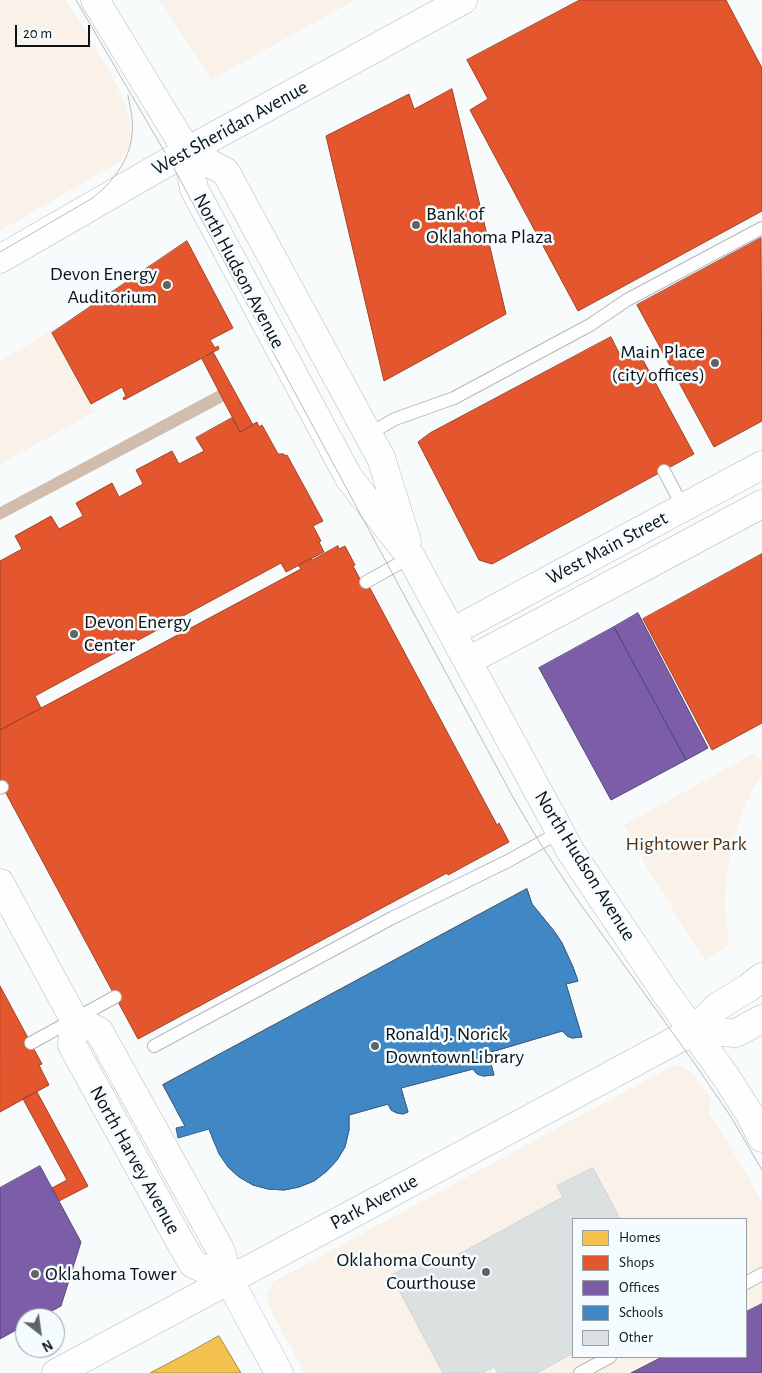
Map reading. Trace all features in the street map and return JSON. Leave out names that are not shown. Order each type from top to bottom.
[{"type":"main road","points":[[94,0],[187,151]]},
{"type":"main road","name":"West Sheridan Avenue","points":[[0,259],[187,151],[462,0]]},
{"type":"main road","name":"North Hudson Avenue","points":[[187,151],[226,172],[382,458],[412,557]]},
{"type":"main road","name":"North Hudson Avenue","points":[[187,151],[194,189],[349,478],[412,557],[571,852],[665,992],[726,1077],[762,1138]]},
{"type":"main road","name":"West Main Street","points":[[452,632],[762,465]]},
{"type":"main road","name":"West Main Street","points":[[468,661],[762,504]]},
{"type":"main road","points":[[0,883],[74,1019]]},
{"type":"main road","name":"Park Avenue","points":[[56,1373],[693,1031],[717,1007],[762,978]]},
{"type":"main road","name":"North Harvey Avenue","points":[[74,1019],[99,1031],[220,1249],[229,1280],[279,1373]]},
{"type":"main road","points":[[693,1031],[736,1033],[762,1019]]},
{"type":"lane","points":[[368,434],[395,419],[454,398],[590,325],[627,300],[762,228]]},
{"type":"lane","points":[[664,471],[683,507]]},
{"type":"lane","points":[[366,582],[412,557]]},
{"type":"lane","points":[[154,1046],[392,918],[560,832]]},
{"type":"lane","points":[[31,1043],[115,997]]},
{"type":"lane","points":[[747,1282],[762,1274]]},
{"type":"lane","points":[[580,1373],[608,1358]]},
{"type":"green space","points":[[0,0],[66,0],[117,86],[130,121],[131,135],[127,149],[119,162],[0,231]]},
{"type":"green space","points":[[160,0],[355,0],[211,80]]},
{"type":"green space","points":[[51,330],[95,412],[0,464],[0,362]]},
{"type":"green space","name":"Hightower Park","points":[[753,754],[762,761],[762,773],[752,790],[732,845],[726,879],[725,906],[729,945],[705,961],[650,873],[624,825]]},
{"type":"green space","name":"Oklahoma County Courthouse","points":[[675,1066],[683,1067],[696,1077],[710,1097],[709,1113],[762,1202],[762,1373],[304,1373],[268,1304],[267,1295],[273,1282],[667,1069]]},
{"type":"shaded area","points":[[219,390],[225,401],[0,520],[0,507]]},
{"type":"building: Homes","points":[[219,1336],[241,1373],[150,1373],[186,1354]]},
{"type":"building: Shops","points":[[580,0],[726,0],[762,68],[762,211],[578,311],[470,110],[488,99],[467,60]]},
{"type":"building: Shops","name":"Bank of Oklahoma Plaza","points":[[452,89],[506,314],[384,381],[326,136],[409,94],[414,109]]},
{"type":"building: Shops","name":"Main Place (city offices)","points":[[761,238],[762,421],[714,447],[637,305]]},
{"type":"building: Shops","name":"Devon Energy Auditorium","points":[[187,241],[233,328],[210,340],[215,348],[218,346],[219,349],[124,400],[123,398],[126,396],[122,387],[91,404],[52,333]]},
{"type":"building: Shops","points":[[611,337],[621,357],[637,349],[694,454],[492,564],[479,560],[418,442],[430,433]]},
{"type":"building: Shops","points":[[213,352],[253,425],[240,432],[202,359]]},
{"type":"building: Shops","name":"Devon Energy Center","points":[[232,418],[240,432],[257,422],[259,427],[262,425],[278,454],[287,455],[323,521],[313,526],[321,541],[319,542],[324,552],[286,572],[281,563],[35,696],[41,708],[0,730],[0,561],[22,549],[15,536],[51,516],[59,529],[83,516],[76,503],[112,483],[119,497],[143,484],[136,470],[172,451],[179,464],[204,451],[196,438]]},
{"type":"building: Shops","points":[[338,546],[339,549],[345,546],[360,579],[364,577],[497,825],[499,823],[509,842],[448,875],[447,873],[138,1039],[0,782],[0,730],[301,569],[298,565]]},
{"type":"building: Shops","points":[[762,554],[762,723],[712,750],[643,619]]},
{"type":"building: Shops","name":"Ronald J. Norick DowntownLibrary","points":[[527,889],[532,904],[562,943],[573,967],[578,981],[566,984],[582,1037],[572,1038],[562,1031],[488,1053],[494,1075],[483,1076],[477,1074],[473,1069],[401,1088],[408,1112],[403,1114],[391,1110],[388,1104],[349,1115],[349,1130],[345,1147],[337,1160],[314,1181],[299,1187],[284,1190],[268,1189],[253,1185],[239,1177],[228,1167],[209,1129],[243,1119],[241,1110],[185,1126],[163,1085]]},
{"type":"building: Shops","points":[[0,986],[42,1064],[39,1065],[49,1085],[0,1112]]},
{"type":"building: Shops","points":[[37,1092],[88,1186],[59,1201],[52,1188],[67,1180],[23,1099]]},
{"type":"building: Offices","points":[[638,613],[708,748],[686,760],[614,627]]},
{"type":"building: Offices","points":[[614,627],[686,760],[611,800],[539,668]]},
{"type":"building: Offices","name":"Oklahoma Tower","points":[[40,1166],[81,1242],[61,1306],[57,1308],[15,1308],[15,1331],[0,1339],[0,1188]]},
{"type":"building: Offices","points":[[762,1304],[762,1373],[631,1373],[660,1358],[747,1358],[747,1312]]},
{"type":"building: Schools","name":"Ronald J. Norick DowntownLibrary","points":[[527,889],[532,904],[562,943],[573,967],[578,981],[566,984],[582,1037],[572,1038],[562,1031],[488,1053],[494,1075],[483,1076],[477,1074],[473,1069],[401,1088],[408,1112],[403,1114],[391,1110],[388,1104],[349,1115],[349,1130],[345,1147],[337,1160],[314,1181],[299,1187],[284,1190],[268,1189],[253,1185],[239,1177],[228,1167],[219,1154],[209,1129],[178,1138],[176,1128],[185,1126],[163,1085]]},
{"type":"building: Other","name":"Oklahoma County Courthouse","points":[[593,1168],[619,1218],[572,1218],[572,1354],[537,1373],[498,1373],[494,1367],[482,1373],[443,1373],[391,1275],[428,1257],[434,1268],[563,1197],[557,1186]]},
{"type":"tram line","points":[[76,0],[170,161],[514,799],[576,898],[731,1117],[762,1170]]},
{"type":"tram line","points":[[0,252],[91,199],[112,179],[128,153],[132,134],[132,114],[128,95]]},
{"type":"place","name":"Bank of Oklahoma Plaza","points":[[416,225]]},
{"type":"place","name":"Devon Energy Auditorium","points":[[167,285]]},
{"type":"place","name":"Main Place (city offices)","points":[[715,363]]},
{"type":"place","name":"Devon Energy Center","points":[[74,634]]},
{"type":"place","name":"Ronald J. Norick DowntownLibrary","points":[[375,1046]]},
{"type":"place","name":"Oklahoma County Courthouse","points":[[486,1272]]},
{"type":"place","name":"Oklahoma Tower","points":[[35,1274]]}]
